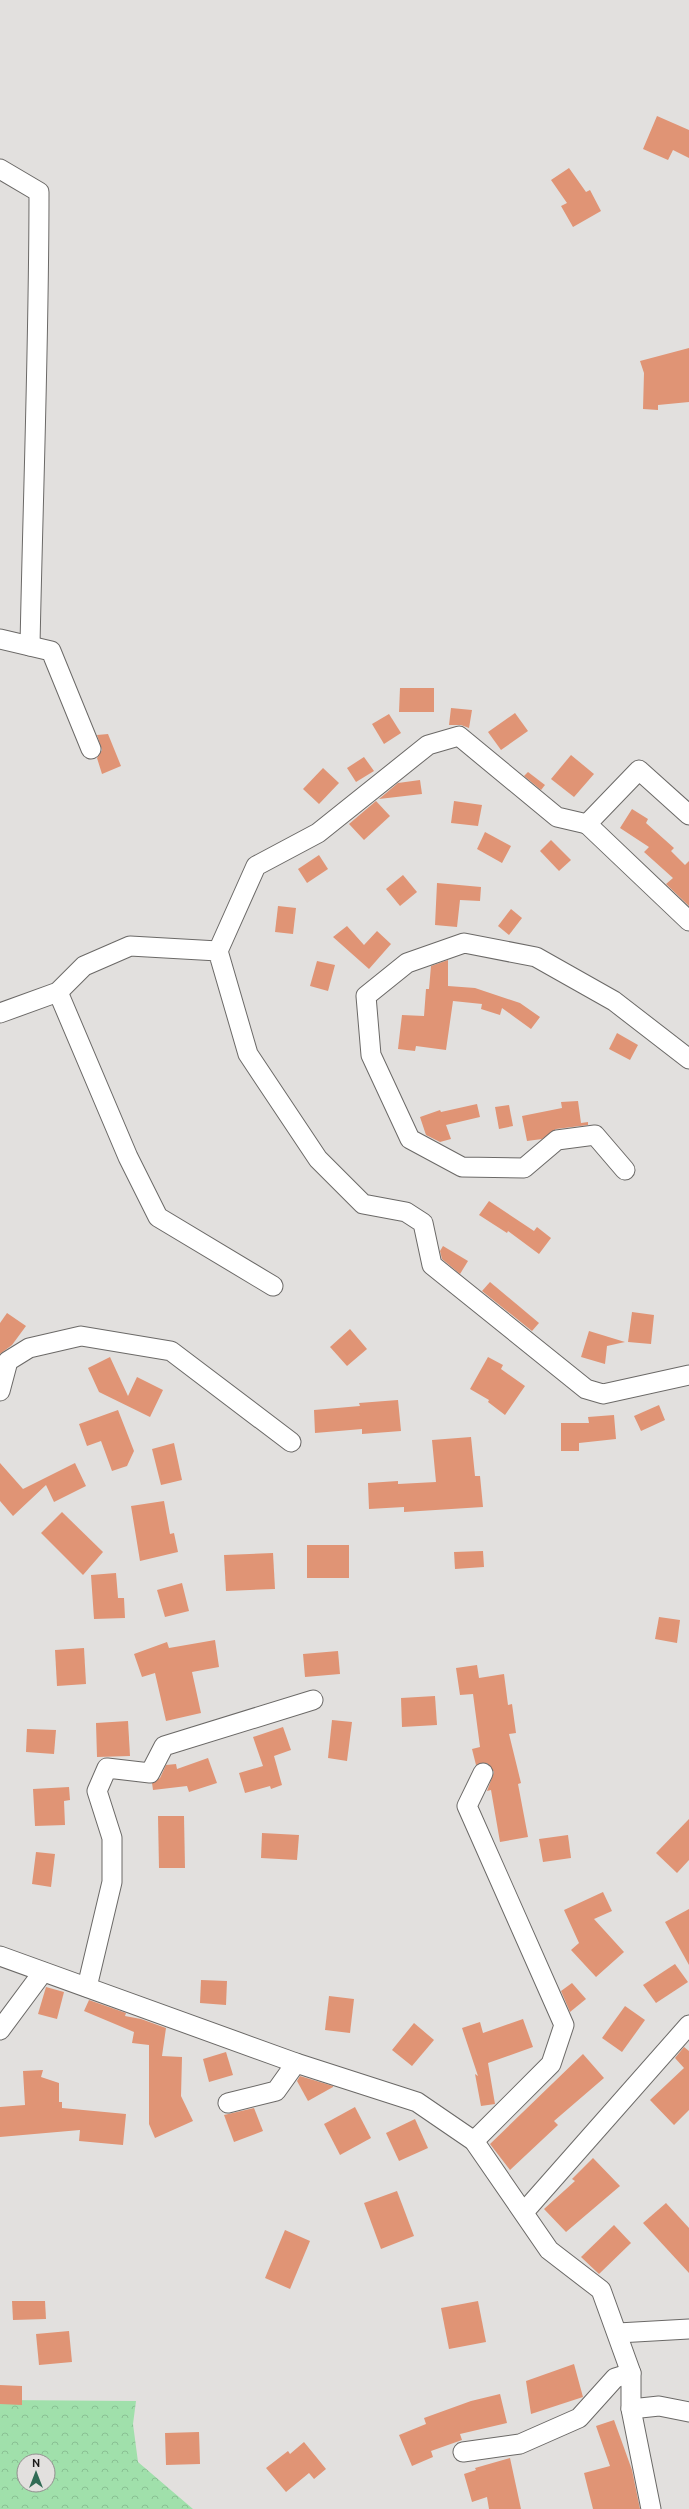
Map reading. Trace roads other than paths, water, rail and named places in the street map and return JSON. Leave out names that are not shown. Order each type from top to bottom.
[{"type":"street","points":[[0,169],[39,192],[39,304],[35,403],[30,646]]},
{"type":"street","points":[[0,639],[51,651],[91,749]]},
{"type":"street","points":[[689,921],[587,824],[557,817],[460,736],[428,745],[318,833],[256,866],[218,951],[248,1054],[318,1159],[363,1204],[406,1212],[423,1223],[432,1265],[586,1389],[603,1394],[689,1375]]},
{"type":"street","points":[[587,824],[639,770],[689,815]]},
{"type":"street","points":[[625,1170],[595,1135],[557,1140],[524,1168],[462,1167],[410,1138],[371,1055],[366,996],[407,963],[464,943],[508,951],[536,957],[614,1001],[689,1059]]},
{"type":"street","points":[[0,1013],[58,992],[84,966],[130,946],[218,951]]},
{"type":"street","points":[[58,992],[128,1157],[158,1217],[273,1286]]},
{"type":"street","points":[[0,1391],[8,1361],[29,1348],[81,1336],[171,1351],[291,1442]]},
{"type":"street","points":[[87,1987],[112,1882],[112,1838],[97,1791],[107,1768],[150,1773],[164,1746],[312,1700]]},
{"type":"street","points":[[474,2141],[551,2064],[564,2025],[467,1806],[483,1773]]},
{"type":"street","points":[[0,1956],[296,2063],[417,2102],[474,2141],[549,2250],[601,2290],[631,2372],[630,2409],[651,2509]]},
{"type":"street","points":[[0,2030],[43,1972]]},
{"type":"street","points":[[524,2212],[689,2025]]},
{"type":"street","points":[[228,2103],[276,2091],[296,2063]]},
{"type":"street","points":[[618,2333],[689,2329]]},
{"type":"street","points":[[463,2452],[520,2444],[579,2418],[615,2378],[631,2372]]},
{"type":"street","points":[[630,2409],[659,2406],[689,2412]]}]
